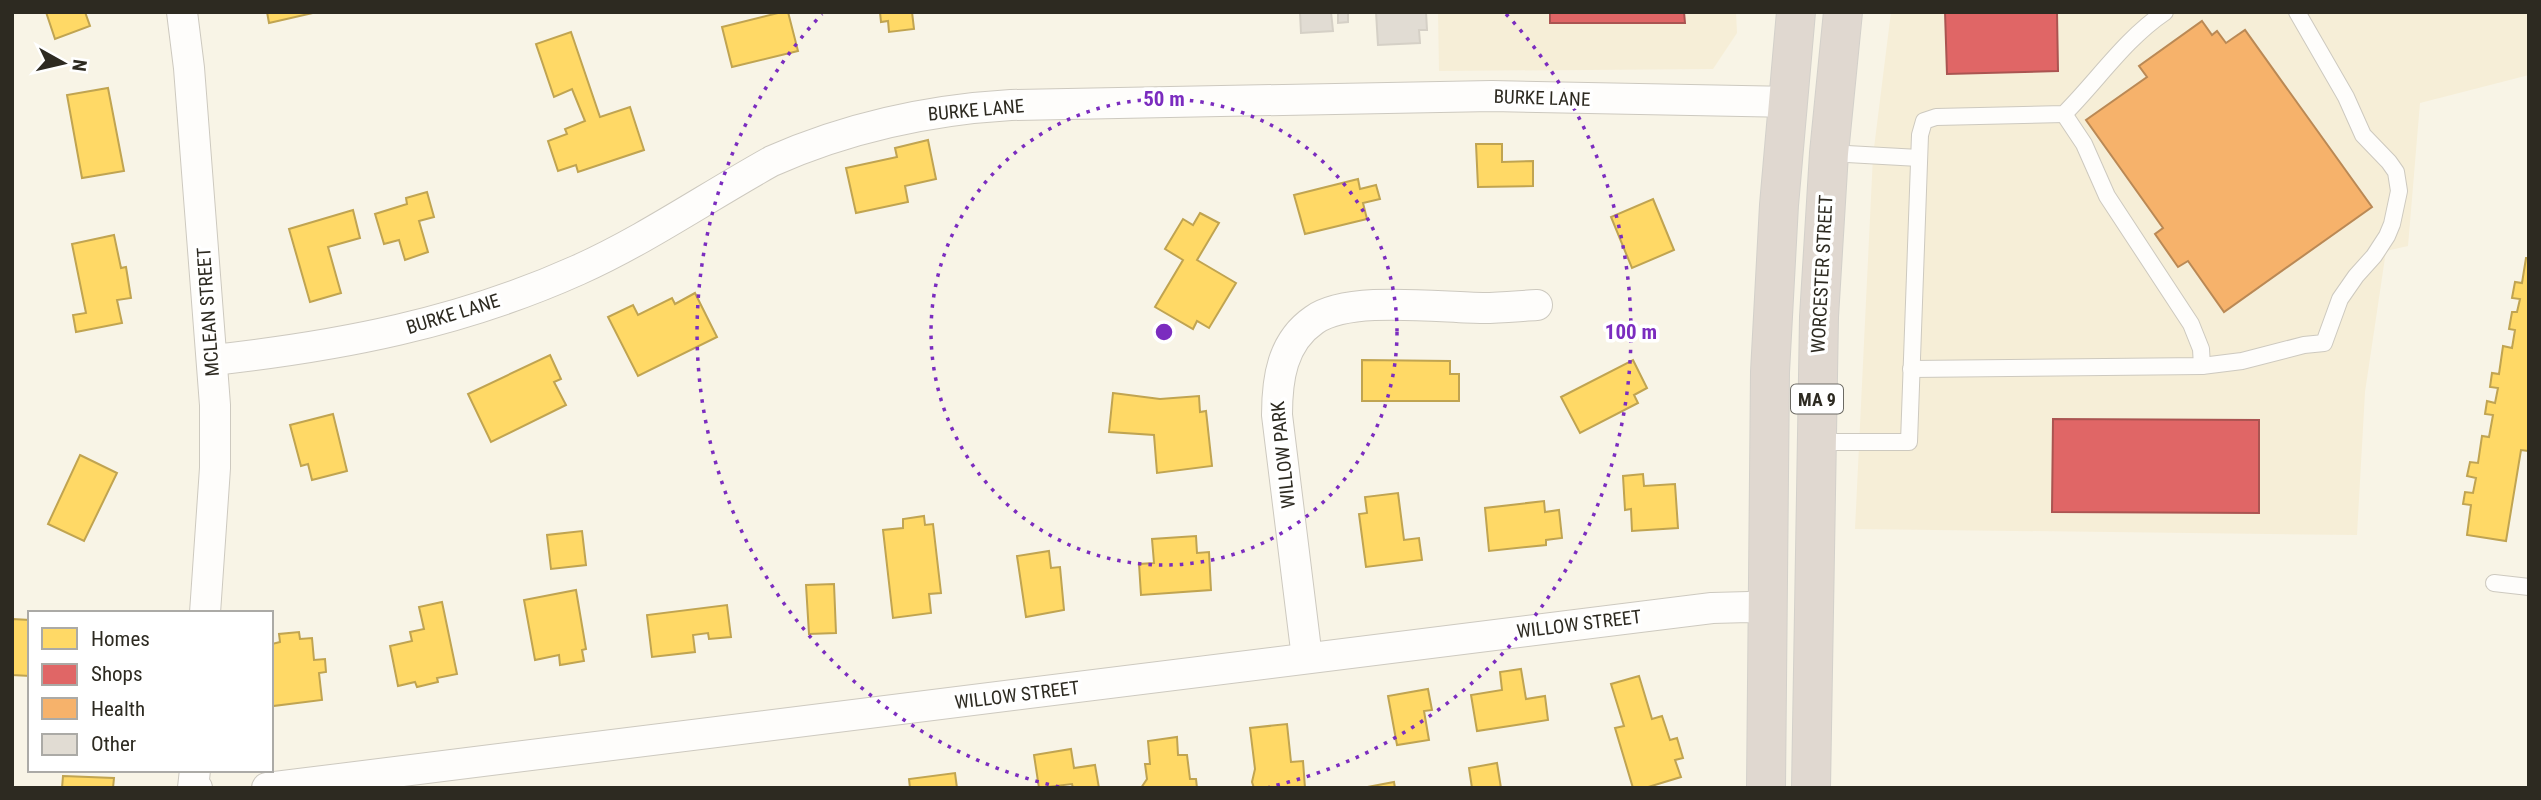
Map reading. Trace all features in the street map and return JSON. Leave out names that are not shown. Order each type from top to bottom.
[{"type":"highway","points":[[1771,12],[1788,102]]},
{"type":"highway","name":"MA 9","points":[[1766,788],[1772,332],[1796,12]]},
{"type":"highway","name":"WORCESTER STREET","points":[[1811,788],[1819,317],[1829,153],[1843,12]]},
{"type":"street","name":"MCLEAN STREET","points":[[183,12],[213,360],[215,468],[205,611]]},
{"type":"street","name":"BURKE LANE","points":[[213,360],[358,341],[490,304],[549,282],[610,254],[791,152],[861,129],[939,111],[1011,105],[1438,96],[1788,102]]},
{"type":"street","name":"WILLOW PARK","points":[[1307,658],[1277,415],[1278,376],[1292,345],[1315,319],[1345,309],[1405,304],[1482,308],[1537,305]]},
{"type":"street","name":"WILLOW STREET","points":[[267,788],[1713,608],[1767,609]]},
{"type":"lane","points":[[1815,442],[1909,443],[1919,158],[1924,121],[1930,118],[2064,114],[2124,47],[2165,12]]},
{"type":"lane","points":[[1910,369],[2202,366],[2242,361],[2304,345],[2324,343],[2340,299],[2380,246],[2395,211],[2399,191],[2396,172],[2363,135],[2346,97],[2297,12]]},
{"type":"lane","points":[[2064,114],[2088,152],[2107,196],[2191,324],[2201,349],[2202,366]]},
{"type":"lane","points":[[1829,153],[1919,158]]},
{"type":"lane","points":[[2494,583],[2529,587]]},
{"type":"shaded area","points":[[1438,12],[1736,12],[1737,33],[1713,69],[1439,71]]},
{"type":"shaded area","points":[[1891,12],[2529,12],[2529,75],[2420,103],[2408,246],[2386,251],[2365,392],[2357,535],[1855,529],[1873,156]]},
{"type":"building: Homes","points":[[46,12],[85,12],[90,26],[55,39]]},
{"type":"building: Homes","points":[[267,12],[313,12],[313,13],[269,23]]},
{"type":"building: Homes","points":[[788,12],[798,51],[732,67],[722,27]]},
{"type":"building: Homes","points":[[880,12],[912,12],[914,29],[889,32],[888,21],[881,22]]},
{"type":"building: Homes","points":[[571,32],[600,117],[630,107],[644,150],[578,172],[576,165],[558,171],[548,141],[567,134],[565,129],[585,121],[572,89],[554,97],[536,44]]},
{"type":"building: Homes","points":[[108,88],[124,171],[82,178],[67,95]]},
{"type":"building: Homes","points":[[928,140],[936,179],[905,186],[908,202],[856,213],[846,168],[897,157],[895,148]]},
{"type":"building: Homes","points":[[1476,144],[1502,144],[1502,162],[1533,161],[1533,186],[1478,187]]},
{"type":"building: Homes","points":[[1358,179],[1360,189],[1376,185],[1380,199],[1363,203],[1367,219],[1305,234],[1294,195]]},
{"type":"building: Homes","points":[[427,192],[434,217],[419,221],[428,252],[405,260],[399,240],[384,244],[375,214],[407,204],[406,198]]},
{"type":"building: Homes","points":[[1653,199],[1674,250],[1632,268],[1611,217]]},
{"type":"building: Homes","points":[[353,210],[360,238],[328,247],[341,293],[310,302],[289,229]]},
{"type":"building: Homes","points":[[1200,213],[1219,223],[1197,260],[1236,283],[1209,328],[1197,321],[1193,329],[1155,307],[1183,260],[1165,249],[1183,219],[1193,225]]},
{"type":"building: Homes","points":[[114,235],[121,268],[126,267],[131,298],[117,300],[122,323],[76,332],[73,315],[86,313],[72,244]]},
{"type":"building: Homes","points":[[2526,258],[2529,258],[2529,451],[2521,450],[2506,541],[2467,535],[2471,505],[2463,504],[2465,492],[2473,493],[2476,478],[2467,476],[2470,462],[2478,463],[2482,436],[2489,437],[2493,415],[2485,414],[2487,401],[2495,403],[2498,388],[2490,387],[2492,373],[2499,374],[2503,346],[2512,348],[2515,330],[2509,329],[2512,312],[2517,312],[2520,299],[2512,298],[2515,282],[2522,283]]},
{"type":"building: Homes","points":[[695,293],[717,337],[638,376],[608,317],[633,305],[638,315],[672,298],[675,304]]},
{"type":"building: Homes","points":[[550,355],[561,379],[554,382],[566,405],[491,442],[468,394]]},
{"type":"building: Homes","points":[[1362,360],[1450,361],[1450,374],[1459,374],[1459,401],[1362,401]]},
{"type":"building: Homes","points":[[1633,360],[1647,388],[1634,395],[1638,403],[1580,433],[1561,397]]},
{"type":"building: Homes","points":[[1113,393],[1160,399],[1199,396],[1200,412],[1206,411],[1212,466],[1157,473],[1154,435],[1109,432]]},
{"type":"building: Homes","points":[[333,414],[347,471],[312,480],[308,464],[301,466],[290,425]]},
{"type":"building: Homes","points":[[80,455],[117,473],[84,541],[48,524]]},
{"type":"building: Homes","points":[[1643,474],[1644,486],[1675,484],[1678,528],[1632,531],[1631,509],[1625,510],[1623,476]]},
{"type":"building: Homes","points":[[1398,493],[1404,540],[1419,538],[1422,560],[1366,567],[1359,514],[1367,513],[1365,497]]},
{"type":"building: Homes","points":[[1544,501],[1545,512],[1559,510],[1562,538],[1546,540],[1546,545],[1489,551],[1485,508]]},
{"type":"building: Homes","points":[[924,516],[925,525],[933,524],[941,593],[929,594],[931,613],[893,618],[883,530],[903,528],[903,519]]},
{"type":"building: Homes","points":[[582,531],[586,565],[551,569],[547,535]]},
{"type":"building: Homes","points":[[1196,536],[1197,553],[1209,552],[1211,590],[1141,595],[1139,564],[1154,563],[1152,539]]},
{"type":"building: Homes","points":[[1049,551],[1051,568],[1060,567],[1064,610],[1026,617],[1017,556]]},
{"type":"building: Homes","points":[[834,584],[836,633],[809,634],[806,585]]},
{"type":"building: Homes","points":[[576,590],[586,649],[582,650],[584,661],[560,665],[559,655],[535,660],[524,600]]},
{"type":"building: Homes","points":[[442,602],[457,674],[437,678],[438,682],[417,687],[415,682],[398,686],[390,646],[412,641],[410,632],[424,629],[419,607]]},
{"type":"building: Homes","points":[[727,605],[731,637],[709,639],[708,633],[693,635],[695,652],[652,657],[647,615]]},
{"type":"building: Homes","points":[[12,619],[28,620],[28,676],[12,675]]},
{"type":"building: Homes","points":[[299,632],[300,639],[312,638],[314,660],[325,659],[326,672],[319,673],[322,700],[273,706],[273,644],[280,642],[279,634]]},
{"type":"building: Homes","points":[[1521,669],[1526,699],[1545,696],[1548,720],[1477,731],[1471,695],[1502,690],[1500,672]]},
{"type":"building: Homes","points":[[1639,676],[1652,719],[1662,716],[1670,740],[1677,738],[1683,758],[1675,760],[1681,777],[1645,788],[1633,788],[1615,728],[1624,726],[1611,684]]},
{"type":"building: Homes","points":[[1428,689],[1432,710],[1424,711],[1429,740],[1397,745],[1388,696]]},
{"type":"building: Homes","points":[[1287,724],[1291,762],[1303,761],[1305,788],[1254,788],[1252,782],[1255,769],[1250,728]]},
{"type":"building: Homes","points":[[1177,737],[1178,755],[1187,755],[1190,779],[1196,779],[1197,788],[1141,788],[1147,779],[1145,764],[1150,764],[1148,741]]},
{"type":"building: Homes","points":[[1071,749],[1074,768],[1095,765],[1099,788],[1073,788],[1072,784],[1039,788],[1034,755]]},
{"type":"building: Homes","points":[[1497,763],[1501,788],[1472,788],[1469,768]]},
{"type":"building: Homes","points":[[955,773],[957,788],[910,788],[909,779]]},
{"type":"building: Homes","points":[[63,776],[114,778],[113,788],[62,788]]},
{"type":"building: Homes","points":[[1394,782],[1395,788],[1367,788],[1367,787]]},
{"type":"building: Shops","points":[[1550,12],[1684,12],[1685,23],[1550,23]]},
{"type":"building: Shops","points":[[1945,12],[2057,12],[2058,71],[1947,74]]},
{"type":"building: Shops","points":[[2053,419],[2259,420],[2259,513],[2052,512]]},
{"type":"building: Health","points":[[2202,21],[2212,35],[2217,31],[2226,43],[2245,30],[2372,207],[2224,312],[2188,261],[2178,267],[2155,234],[2163,228],[2086,120],[2147,77],[2139,66]]},
{"type":"building: Other","points":[[1300,12],[1331,12],[1333,31],[1301,33]]},
{"type":"building: Other","points":[[1338,12],[1348,12],[1348,22],[1338,23]]},
{"type":"building: Other","points":[[1376,12],[1426,12],[1427,30],[1419,30],[1420,43],[1378,45]]}]
